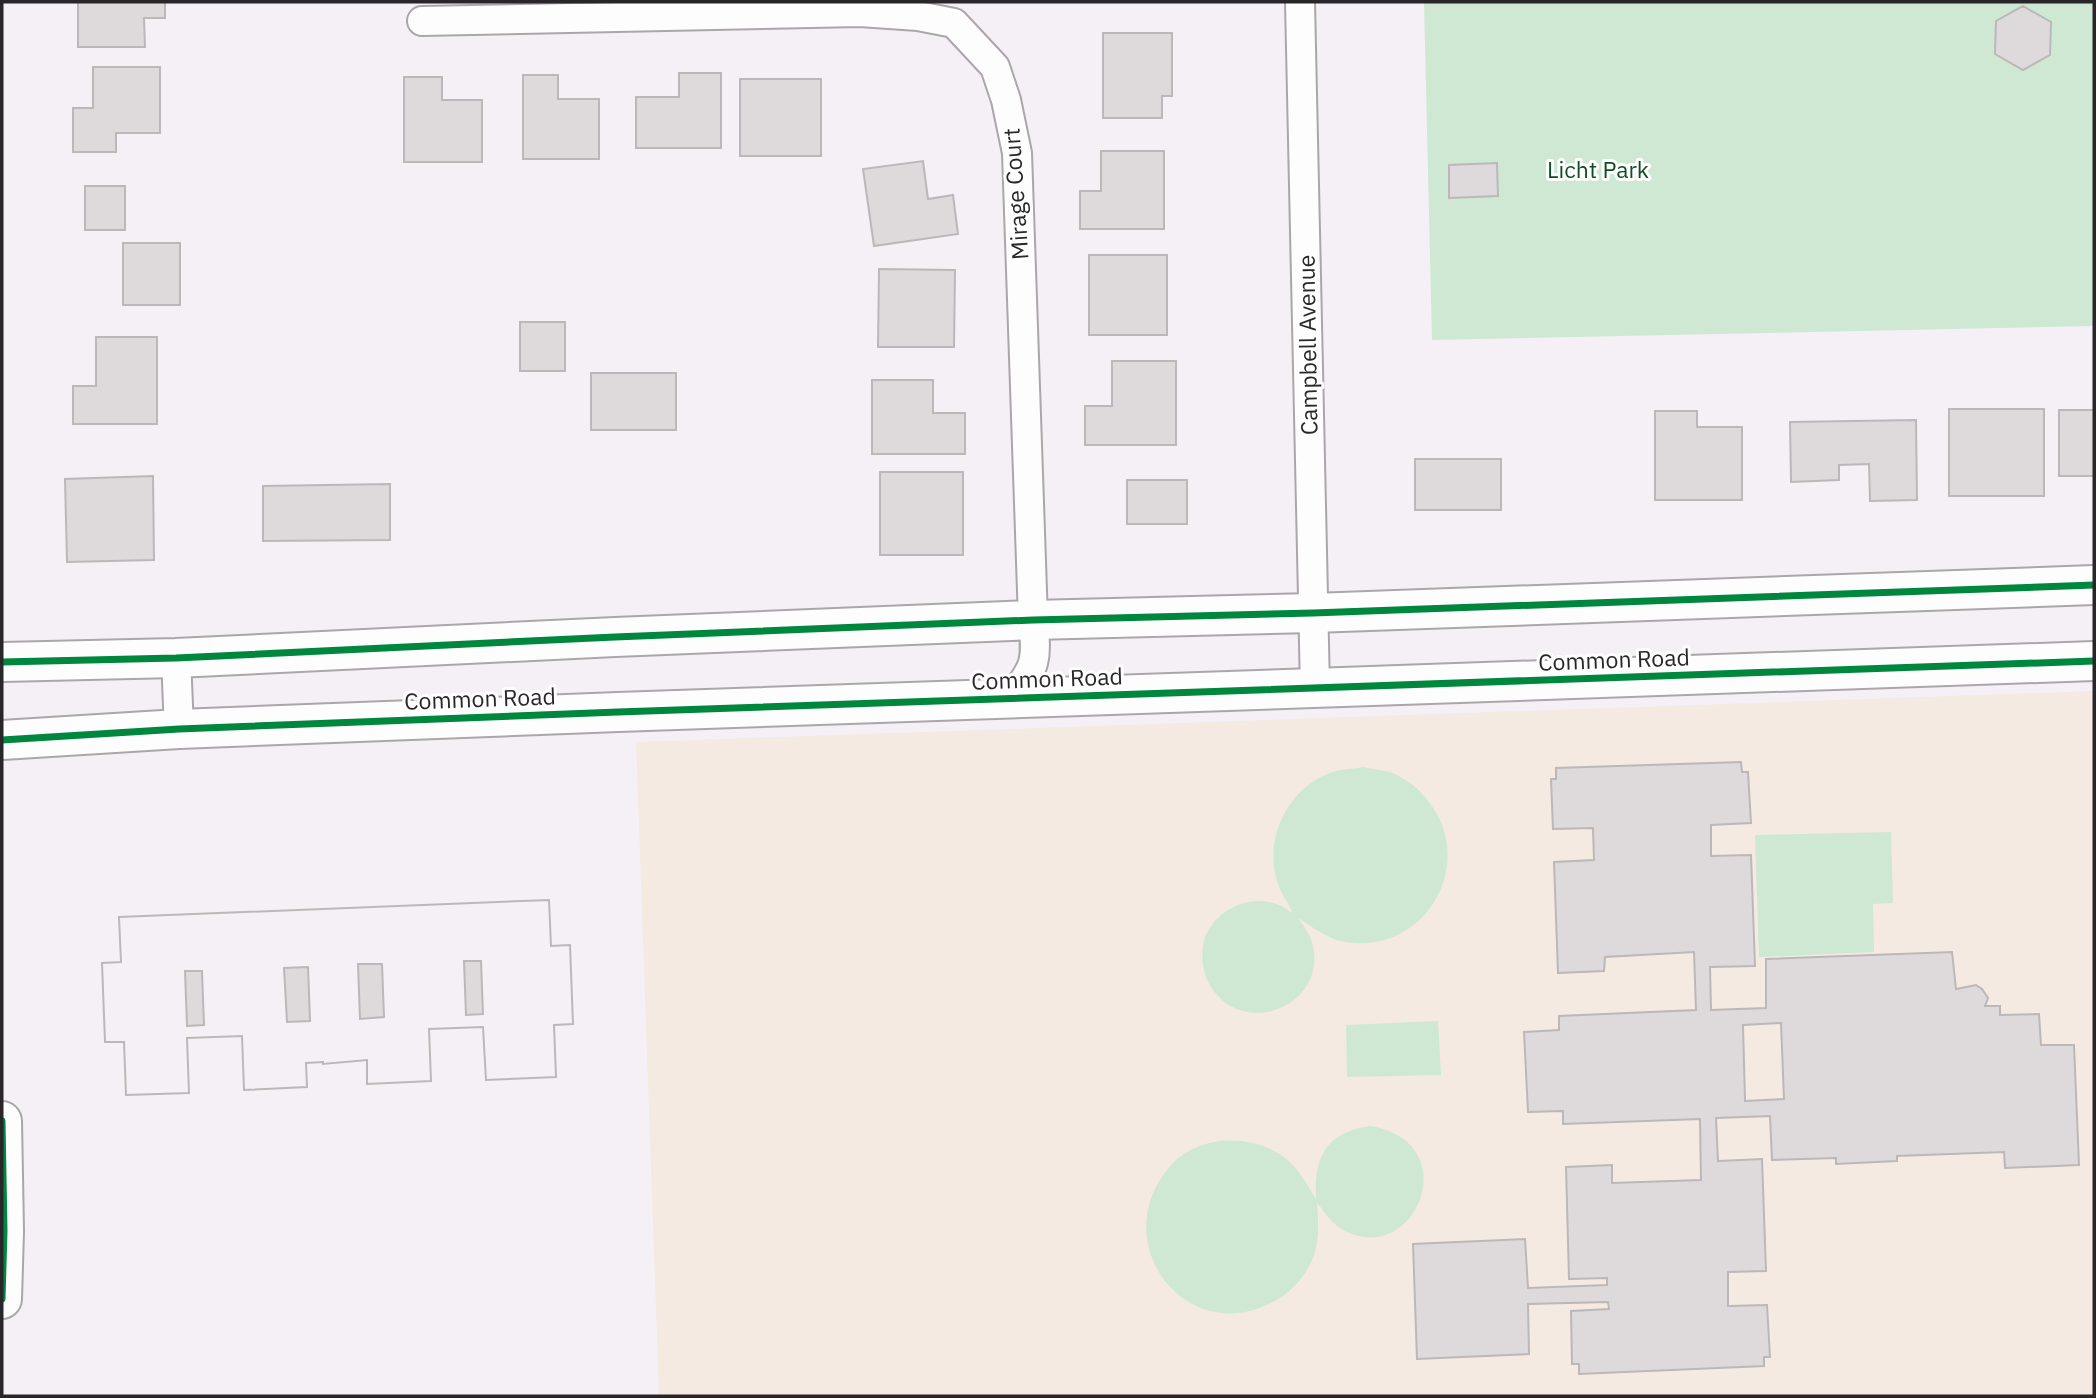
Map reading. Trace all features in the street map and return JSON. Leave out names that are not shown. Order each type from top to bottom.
[{"type":"street","name":"Campbell Avenue","points":[[1300,2],[1315,689]]},
{"type":"street","name":"Mirage Court","points":[[422,21],[860,12],[918,16],[954,23],[972,40],[995,67],[1006,100],[1017,153],[1032,620],[1036,656],[1026,680],[1011,698]]},
{"type":"street","points":[[2,662],[176,658],[1032,620],[1313,613],[2094,585]]},
{"type":"street","points":[[176,658],[179,729]]},
{"type":"street","name":"Common Road","points":[[2,740],[179,729],[2094,661]]},
{"type":"street","points":[[2,1121],[2,1299]]},
{"type":"shaded area","points":[[2094,691],[2094,1396],[659,1396],[636,742]]},
{"type":"green space","name":"Licht Park","points":[[1424,2],[2094,2],[2094,326],[1432,340]]},
{"type":"green space","points":[[1363,767],[1389,772],[1408,782],[1424,796],[1441,821],[1447,848],[1445,875],[1436,900],[1419,920],[1397,935],[1370,943],[1334,939],[1298,918],[1309,934],[1313,946],[1314,967],[1307,985],[1295,999],[1279,1008],[1261,1013],[1243,1011],[1225,1003],[1211,987],[1204,972],[1203,945],[1213,923],[1232,908],[1255,901],[1279,905],[1293,913],[1279,888],[1274,867],[1277,832],[1283,816],[1305,788],[1319,778],[1336,771]]},
{"type":"green space","points":[[1891,832],[1893,903],[1873,904],[1874,952],[1759,957],[1755,835]]},
{"type":"green space","points":[[1438,1021],[1441,1075],[1347,1077],[1346,1025]]},
{"type":"green space","points":[[1370,1126],[1400,1137],[1417,1154],[1424,1176],[1420,1199],[1409,1218],[1391,1232],[1369,1237],[1343,1230],[1317,1203],[1317,1242],[1314,1255],[1303,1276],[1280,1298],[1241,1313],[1210,1311],[1184,1299],[1164,1279],[1150,1253],[1146,1224],[1153,1194],[1172,1164],[1184,1154],[1211,1143],[1242,1141],[1257,1144],[1271,1149],[1289,1161],[1316,1199],[1317,1171],[1325,1149],[1342,1134]]},
{"type":"building","points":[[78,2],[165,2],[165,18],[144,18],[145,47],[78,47]]},
{"type":"building","points":[[2023,6],[2051,22],[2050,55],[2023,70],[1995,54],[1996,21]]},
{"type":"building","points":[[1103,33],[1172,33],[1172,96],[1162,96],[1162,118],[1103,118]]},
{"type":"building","points":[[93,67],[160,67],[160,133],[116,133],[116,152],[73,152],[73,108],[93,108]]},
{"type":"building","points":[[679,73],[721,73],[721,148],[636,148],[636,97],[679,97]]},
{"type":"building","points":[[523,75],[558,75],[558,99],[599,99],[599,159],[523,159]]},
{"type":"building","points":[[404,77],[442,77],[442,100],[482,100],[482,162],[404,162]]},
{"type":"building","points":[[740,79],[821,79],[821,156],[740,156]]},
{"type":"building","points":[[1101,151],[1164,151],[1164,229],[1080,229],[1080,191],[1101,191]]},
{"type":"building","points":[[923,161],[928,199],[953,195],[958,234],[874,246],[863,169]]},
{"type":"building","points":[[1497,163],[1498,196],[1449,198],[1449,165]]},
{"type":"building","points":[[85,186],[125,186],[125,230],[85,230]]},
{"type":"building","points":[[123,243],[180,243],[180,305],[123,305]]},
{"type":"building","points":[[1089,255],[1167,255],[1167,335],[1089,335]]},
{"type":"building","points":[[879,269],[955,270],[954,347],[878,347]]},
{"type":"building","points":[[520,322],[565,322],[565,371],[520,371]]},
{"type":"building","points":[[96,337],[157,337],[157,424],[73,424],[73,386],[96,386]]},
{"type":"building","points":[[1112,361],[1176,361],[1176,445],[1085,445],[1085,406],[1112,406]]},
{"type":"building","points":[[591,373],[676,373],[676,430],[591,430]]},
{"type":"building","points":[[872,380],[933,380],[933,413],[965,413],[965,454],[872,454]]},
{"type":"building","points":[[1949,409],[2044,409],[2044,496],[1949,496]]},
{"type":"building","points":[[2059,410],[2094,410],[2094,476],[2059,476]]},
{"type":"building","points":[[1655,411],[1697,411],[1697,427],[1742,427],[1742,500],[1655,500]]},
{"type":"building","points":[[1916,420],[1917,500],[1870,501],[1869,464],[1839,465],[1839,480],[1791,482],[1790,422]]},
{"type":"building","points":[[1415,459],[1501,459],[1501,510],[1415,510]]},
{"type":"building","points":[[880,472],[963,472],[963,555],[880,555]]},
{"type":"building","points":[[153,476],[154,560],[67,562],[65,479]]},
{"type":"building","points":[[1127,480],[1187,480],[1187,524],[1127,524]]},
{"type":"building","points":[[390,484],[390,540],[263,541],[263,486]]},
{"type":"building","points":[[1741,762],[1742,772],[1748,772],[1751,823],[1711,825],[1711,856],[1751,855],[1755,966],[1710,967],[1711,1010],[1766,1008],[1766,959],[1952,952],[1956,989],[1976,985],[1988,998],[1985,1006],[2000,1006],[2000,1015],[2039,1014],[2041,1045],[2074,1045],[2079,1165],[2005,1168],[2004,1152],[1897,1156],[1897,1161],[1836,1164],[1836,1158],[1772,1160],[1770,1116],[1716,1118],[1718,1161],[1762,1159],[1766,1271],[1728,1272],[1728,1306],[1767,1305],[1770,1357],[1764,1357],[1764,1366],[1579,1374],[1579,1364],[1572,1364],[1571,1311],[1609,1309],[1608,1302],[1528,1304],[1529,1354],[1417,1359],[1413,1244],[1525,1239],[1528,1288],[1607,1285],[1607,1278],[1569,1279],[1566,1167],[1612,1165],[1612,1183],[1701,1180],[1700,1119],[1563,1124],[1563,1111],[1528,1112],[1524,1032],[1559,1030],[1559,1016],[1696,1010],[1694,952],[1605,957],[1604,971],[1558,973],[1554,862],[1594,860],[1593,828],[1553,829],[1551,779],[1556,779],[1556,768]],"holes":[[[1781,1023],[1784,1099],[1745,1101],[1743,1025]]]},
{"type":"building","points":[[549,900],[551,946],[570,945],[573,1024],[554,1025],[556,1077],[486,1080],[483,1027],[429,1029],[431,1081],[367,1084],[367,1060],[323,1062],[306,1063],[307,1087],[244,1090],[242,1036],[187,1038],[189,1093],[126,1095],[124,1042],[105,1042],[102,963],[121,962],[119,917]],"holes":[[[464,961],[481,961],[483,1014],[466,1015]],[[358,964],[382,964],[384,1017],[360,1019]],[[308,967],[310,1021],[287,1022],[284,968]],[[185,971],[202,971],[204,1025],[187,1026]]]},
{"type":"building","points":[[549,900],[551,946],[570,945],[573,1024],[554,1025],[556,1077],[486,1080],[483,1027],[429,1029],[431,1081],[367,1084],[367,1060],[323,1062],[306,1063],[307,1087],[244,1090],[242,1036],[187,1038],[189,1093],[126,1095],[124,1042],[105,1042],[102,963],[121,962],[119,917]]},
{"type":"cycle path","points":[[2,662],[176,658],[1033,620],[1313,613],[2094,585]]},
{"type":"cycle path","points":[[2,740],[179,729],[618,712],[2094,661]]},
{"type":"cycle path","points":[[2,1121],[2,1299]]}]
